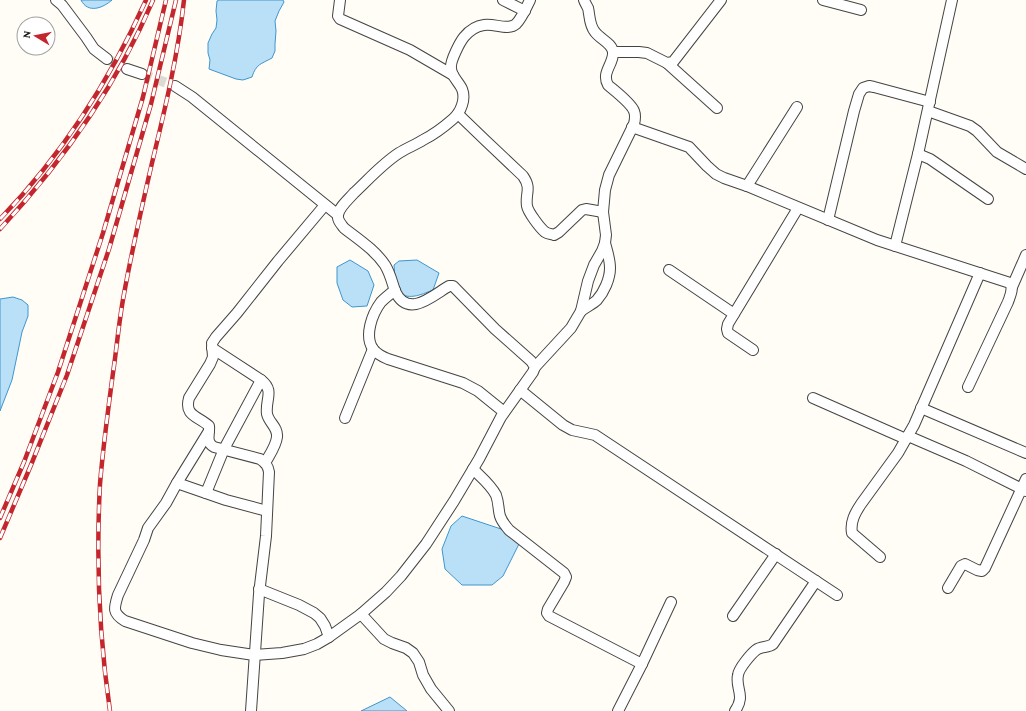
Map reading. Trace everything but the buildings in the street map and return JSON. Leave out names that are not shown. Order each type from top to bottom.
[{"type":"street","points":[[56,0],[62,5],[94,49],[107,59]]},
{"type":"street","points":[[340,0],[338,16],[340,19],[410,50],[453,75]]},
{"type":"street","points":[[503,0],[525,11]]},
{"type":"street","points":[[530,0],[525,11],[516,24],[510,27],[484,25],[472,29],[463,38],[452,60],[451,67],[453,75],[462,89],[464,96],[462,106],[458,114],[424,140],[400,153],[382,166],[349,198],[341,208],[338,215],[339,222],[344,228],[381,259],[399,298],[407,304],[415,305],[422,303],[449,286],[453,286],[495,329],[531,361],[535,367]]},
{"type":"street","points":[[209,431],[176,483],[166,503],[148,528],[144,540],[118,595],[115,611],[118,617],[125,621],[192,643],[227,651],[254,655],[282,653],[304,649],[329,637],[361,614],[390,588],[410,566],[454,501],[504,412],[535,367],[571,328],[581,311],[588,281],[605,242],[606,235],[603,212],[605,190],[609,175],[632,128],[635,112],[631,106],[608,85],[606,74],[613,52],[611,46],[594,31],[591,25],[588,8],[584,0]]},
{"type":"street","points":[[667,63],[673,62],[721,0]]},
{"type":"street","points":[[823,0],[861,10]]},
{"type":"street","points":[[895,246],[929,107],[952,0]]},
{"type":"street","points":[[613,52],[639,52],[648,54],[667,63],[717,108]]},
{"type":"street","points":[[127,69],[142,74]]},
{"type":"street","points":[[175,86],[192,97],[338,215]]},
{"type":"street","points":[[828,220],[859,94],[863,88],[869,86],[929,107],[970,126],[977,131],[996,152],[1026,169]]},
{"type":"street","points":[[747,186],[797,106]]},
{"type":"street","points":[[458,114],[523,176],[527,182],[527,206],[529,213],[545,232],[554,235],[582,210],[586,209],[603,212]]},
{"type":"street","points":[[632,128],[689,147],[716,174],[876,240],[1010,283],[1012,287]]},
{"type":"street","points":[[918,154],[930,159],[988,199]]},
{"type":"street","points":[[251,711],[259,589],[265,548],[269,472],[265,462],[260,459],[211,445],[208,442],[209,426],[192,415],[188,410],[187,404],[189,398],[210,364],[214,354],[212,343],[216,337],[325,205]]},
{"type":"street","points":[[753,350],[728,333],[728,324],[798,208]]},
{"type":"street","points":[[581,311],[596,301],[608,280],[610,268],[605,242]]},
{"type":"street","points":[[968,387],[1008,302],[1012,287],[1026,255]]},
{"type":"street","points":[[669,270],[734,314]]},
{"type":"street","points":[[880,557],[852,533],[852,520],[861,504],[907,438],[980,273]]},
{"type":"street","points":[[395,290],[380,304],[370,327],[368,336],[373,349],[379,355],[388,360],[463,383],[478,391],[504,412]]},
{"type":"street","points":[[212,348],[261,380],[269,389],[267,413],[277,431],[275,444],[265,462]]},
{"type":"street","points":[[345,418],[373,349]]},
{"type":"street","points":[[206,493],[224,449],[261,380]]},
{"type":"street","points":[[520,390],[563,425],[572,430],[595,435],[837,595]]},
{"type":"street","points":[[813,398],[1025,486],[985,568],[982,571],[965,564],[961,566],[948,588]]},
{"type":"street","points":[[921,408],[1026,453]]},
{"type":"street","points":[[473,469],[495,493],[500,515],[509,530],[564,573],[566,577],[564,582],[548,609],[547,613],[549,616],[642,664]]},
{"type":"street","points":[[176,483],[226,500],[267,511]]},
{"type":"street","points":[[733,616],[776,554]]},
{"type":"street","points":[[735,711],[738,707],[741,696],[738,674],[741,668],[760,648],[770,647],[774,644],[816,581]]},
{"type":"street","points":[[259,589],[299,605],[314,613],[320,618],[329,637]]},
{"type":"street","points":[[618,711],[671,602]]},
{"type":"street","points":[[361,614],[384,639],[406,648],[413,653],[419,662],[423,674],[431,689],[449,711]]},
{"type":"water","points":[[81,0],[112,0],[100,7],[92,8],[88,7]]},
{"type":"water","points":[[283,0],[284,2],[275,21],[275,51],[272,58],[257,67],[252,77],[243,80],[236,79],[209,69],[210,60],[208,43],[216,28],[217,1]]},
{"type":"water","points":[[350,260],[368,271],[374,285],[367,306],[352,307],[343,300],[337,283],[337,267]]},
{"type":"water","points":[[417,260],[439,273],[433,290],[414,296],[405,296],[396,291],[394,265],[399,261]]},
{"type":"water","points":[[13,297],[22,300],[28,305],[28,316],[22,332],[12,380],[0,411],[0,299]]},
{"type":"water","points":[[462,516],[510,532],[520,542],[503,576],[492,585],[462,585],[445,569],[442,549],[451,526]]},
{"type":"water","points":[[390,697],[407,711],[361,711]]},
{"type":"tunnel","points":[[107,59],[127,69]]},
{"type":"tunnel","points":[[142,74],[175,86]]},
{"type":"railway","points":[[0,219],[22,195],[64,143],[117,59],[146,0]]},
{"type":"railway","points":[[0,229],[67,149],[87,121],[123,62],[153,0]]},
{"type":"railway","points":[[0,518],[24,462],[58,372],[103,233],[143,97],[166,0]]},
{"type":"railway","points":[[0,538],[67,375],[109,249],[151,104],[176,0]]},
{"type":"railway","points":[[110,711],[103,655],[99,598],[98,541],[100,484],[107,415],[122,304],[137,228],[171,82],[184,0]]}]
